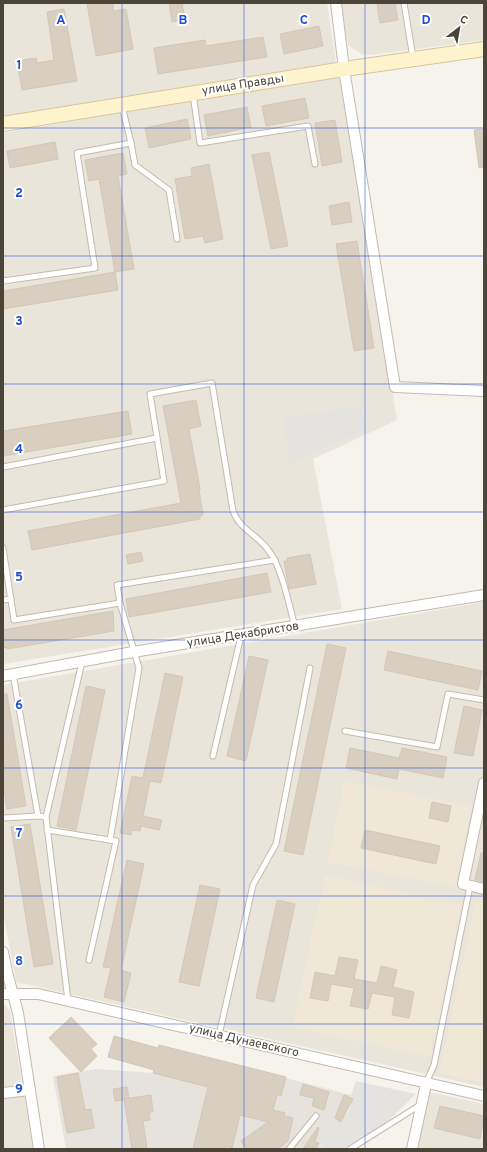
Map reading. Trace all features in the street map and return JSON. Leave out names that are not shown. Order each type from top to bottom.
[{"type":"street","points":[[336,3],[344,69],[395,387],[484,391]]},
{"type":"street","name":"улица Правды","points":[[3,124],[344,69],[484,49]]},
{"type":"street","name":"улица Декабристов","points":[[8,675],[133,652],[241,636],[484,595]]},
{"type":"street","points":[[484,783],[464,884],[484,889]]},
{"type":"street","points":[[3,952],[8,993],[18,1013],[39,1149]]},
{"type":"street","name":"улица Дунаевского","points":[[8,993],[38,994],[219,1034],[426,1084],[484,1096]]},
{"type":"street","points":[[412,1149],[426,1084]]},
{"type":"street","points":[[3,1093],[30,1090]]},
{"type":"lane","points":[[404,3],[413,59]]},
{"type":"lane","points":[[193,93],[200,144],[308,126],[315,164]]},
{"type":"lane","points":[[122,105],[135,165],[169,190],[177,239]]},
{"type":"lane","points":[[3,280],[95,268],[77,153],[131,144]]},
{"type":"lane","points":[[3,510],[164,481],[150,394],[212,383],[233,511],[236,520],[269,550],[275,560],[295,627]]},
{"type":"lane","points":[[3,467],[157,438]]},
{"type":"lane","points":[[3,548],[14,620],[120,604]]},
{"type":"lane","points":[[110,840],[139,668],[120,604],[117,585],[275,560]]},
{"type":"lane","points":[[3,600],[11,599]]},
{"type":"lane","points":[[213,756],[241,636]]},
{"type":"lane","points":[[68,1001],[46,817],[82,662]]},
{"type":"lane","points":[[219,1034],[253,885],[276,844],[310,668]]},
{"type":"lane","points":[[8,675],[38,816]]},
{"type":"lane","points":[[345,731],[437,746],[448,694],[484,700]]},
{"type":"lane","points":[[3,818],[46,817]]},
{"type":"lane","points":[[48,830],[116,841],[89,960]]},
{"type":"lane","points":[[426,1084],[434,1065],[470,886]]},
{"type":"lane","points":[[350,1149],[422,1104]]},
{"type":"lane","points":[[289,1149],[316,1116]]},
{"type":"shaded area","points":[[3,3],[327,3],[336,63],[3,121]]},
{"type":"shaded area","points":[[340,3],[484,3],[484,40],[371,55],[362,54],[349,46],[346,38]]},
{"type":"shaded area","points":[[339,75],[397,420],[313,459],[342,609],[3,664],[3,133]]},
{"type":"shaded area","points":[[359,406],[368,428],[290,464],[283,418]]},
{"type":"shaded area","points":[[484,602],[484,1087],[16,982],[3,912],[3,685]]},
{"type":"shaded area","points":[[344,781],[471,806],[455,887],[328,862]]},
{"type":"shaded area","points":[[325,875],[462,905],[430,1057],[292,1027]]},
{"type":"shaded area","points":[[476,901],[484,903],[484,1083],[439,1073]]},
{"type":"shaded area","points":[[3,1003],[10,1011],[33,1149],[3,1149]]},
{"type":"shaded area","points":[[159,1045],[351,1095],[350,1098],[353,1099],[341,1122],[319,1144],[327,1149],[66,1149],[53,1076],[96,1069],[153,1073]]},
{"type":"shaded area","points":[[356,1081],[416,1094],[387,1122],[350,1145],[343,1149],[327,1149],[319,1143],[336,1118],[341,1122],[348,1112],[353,1100],[350,1098]]},
{"type":"shaded area","points":[[429,1092],[484,1104],[484,1149],[417,1149]]},
{"type":"building","points":[[87,3],[113,3],[113,11],[126,9],[133,49],[96,56]]},
{"type":"building","points":[[169,3],[182,3],[185,19],[172,22]]},
{"type":"building","points":[[377,3],[395,3],[398,20],[380,23]]},
{"type":"building","points":[[64,9],[77,81],[22,90],[17,61],[36,58],[37,63],[54,60],[47,12]]},
{"type":"building","points":[[319,26],[323,46],[284,54],[280,34]]},
{"type":"building","points":[[263,37],[267,57],[158,74],[154,48],[205,40],[206,46]]},
{"type":"building","points":[[305,98],[309,118],[266,126],[262,106]]},
{"type":"building","points":[[247,107],[251,127],[208,136],[204,115]]},
{"type":"building","points":[[187,119],[191,139],[149,148],[145,128]]},
{"type":"building","points":[[335,120],[342,162],[322,166],[315,123]]},
{"type":"building","points":[[484,129],[484,167],[479,168],[474,130]]},
{"type":"building","points":[[55,142],[58,159],[10,168],[7,151]]},
{"type":"building","points":[[269,152],[288,246],[271,249],[252,155]]},
{"type":"building","points":[[123,153],[127,174],[118,176],[134,269],[115,272],[99,179],[89,181],[85,160]]},
{"type":"building","points":[[209,164],[223,239],[205,243],[203,236],[185,239],[175,179],[192,176],[191,168]]},
{"type":"building","points":[[349,202],[352,222],[332,225],[329,206]]},
{"type":"building","points":[[357,241],[374,348],[354,351],[336,244]]},
{"type":"building","points":[[115,272],[118,290],[3,309],[3,291]]},
{"type":"building","points":[[196,400],[201,426],[189,429],[200,489],[203,515],[200,516],[200,519],[32,550],[28,531],[181,503],[163,406]]},
{"type":"building","points":[[128,411],[132,434],[3,456],[3,431]]},
{"type":"building","points":[[141,552],[143,561],[128,564],[126,555]]},
{"type":"building","points":[[310,554],[316,584],[289,589],[284,561],[288,561],[287,558]]},
{"type":"building","points":[[267,573],[271,592],[129,617],[126,599]]},
{"type":"building","points":[[113,611],[114,631],[7,649],[7,647],[3,648],[3,630]]},
{"type":"building","points":[[327,644],[346,648],[303,855],[284,851]]},
{"type":"building","points":[[388,651],[482,671],[478,690],[384,670]]},
{"type":"building","points":[[249,656],[268,660],[246,761],[227,756]]},
{"type":"building","points":[[165,673],[183,677],[161,783],[150,781],[143,816],[162,820],[159,830],[141,826],[140,831],[132,830],[131,835],[120,833],[132,776],[143,778]]},
{"type":"building","points":[[86,686],[105,690],[76,830],[57,826]]},
{"type":"building","points":[[3,694],[7,694],[26,806],[7,809],[3,783]]},
{"type":"building","points":[[464,706],[482,710],[473,756],[454,753]]},
{"type":"building","points":[[350,748],[399,758],[402,748],[447,757],[443,778],[399,769],[397,779],[346,768]]},
{"type":"building","points":[[432,802],[451,806],[448,822],[429,818]]},
{"type":"building","points":[[30,824],[53,964],[34,967],[11,827]]},
{"type":"building","points":[[365,830],[440,846],[436,864],[361,848]]},
{"type":"building","points":[[481,853],[484,853],[484,882],[475,880]]},
{"type":"building","points":[[127,860],[144,864],[121,970],[131,973],[124,1002],[104,997],[111,968],[103,967]]},
{"type":"building","points":[[200,885],[220,889],[199,986],[179,982]]},
{"type":"building","points":[[277,900],[295,904],[274,1002],[256,998]]},
{"type":"building","points":[[339,957],[358,960],[354,979],[377,983],[381,966],[397,970],[393,987],[414,992],[409,1018],[392,1015],[395,997],[372,993],[368,1009],[350,1006],[354,988],[331,984],[328,1001],[310,998],[315,972],[335,976]]},
{"type":"building","points":[[71,1017],[97,1044],[91,1049],[97,1056],[81,1072],[49,1038]]},
{"type":"building","points":[[114,1036],[158,1048],[159,1045],[286,1077],[281,1096],[277,1095],[273,1110],[285,1113],[284,1116],[293,1118],[288,1141],[278,1149],[246,1149],[241,1141],[268,1122],[240,1115],[232,1148],[225,1146],[225,1149],[193,1149],[208,1087],[153,1073],[154,1070],[108,1057]]},
{"type":"building","points":[[78,1073],[85,1110],[91,1109],[94,1128],[67,1133],[57,1077]]},
{"type":"building","points":[[303,1084],[329,1092],[324,1110],[312,1106],[314,1098],[300,1095]]},
{"type":"building","points":[[127,1087],[129,1099],[115,1101],[113,1089]]},
{"type":"building","points":[[151,1095],[153,1112],[149,1112],[150,1120],[143,1121],[147,1149],[132,1149],[124,1099]]},
{"type":"building","points":[[344,1095],[353,1099],[341,1122],[335,1118]]},
{"type":"building","points":[[440,1106],[484,1116],[480,1139],[434,1128]]},
{"type":"building","points":[[318,1127],[315,1142],[319,1143],[316,1149],[303,1149]]}]
